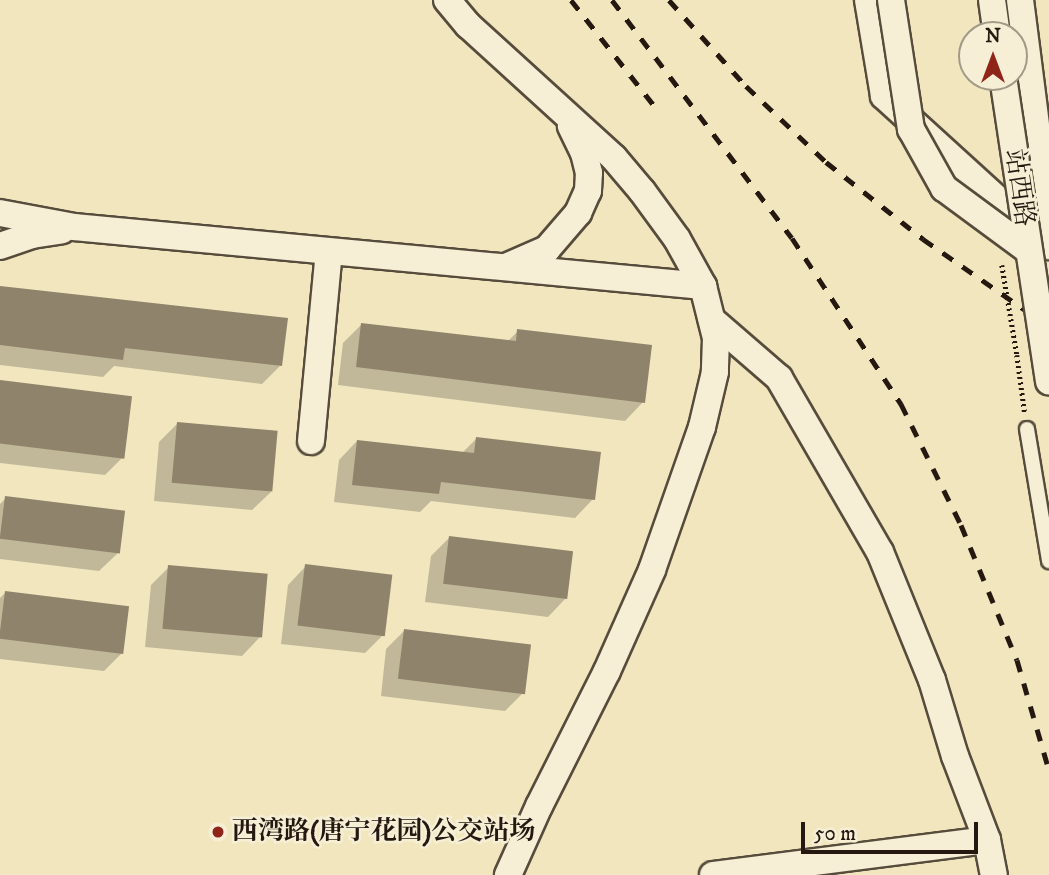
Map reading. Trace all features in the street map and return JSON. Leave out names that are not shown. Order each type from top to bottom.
[{"type":"street","points":[[447,0],[468,25],[614,158],[642,191],[677,239],[703,286],[716,338],[715,372],[702,427],[678,501],[628,626],[508,875]]},
{"type":"street","points":[[868,0],[884,96],[1038,248]]},
{"type":"street","points":[[891,0],[911,129],[944,188],[1038,248]]},
{"type":"street","points":[[992,0],[995,21]]},
{"type":"street","points":[[1020,0],[1044,153],[1049,227]]},
{"type":"street","name":"站西路","points":[[1006,91],[1038,248],[1049,382]]},
{"type":"street","points":[[501,269],[525,261],[547,249],[578,213],[587,191],[589,173],[584,153],[564,111]]},
{"type":"street","points":[[0,213],[74,228],[703,286]]},
{"type":"street","points":[[0,246],[32,235],[74,228]]},
{"type":"street","points":[[311,441],[330,252]]},
{"type":"street","points":[[712,320],[779,378],[880,552],[932,680],[955,756],[987,840],[995,875]]},
{"type":"street","points":[[713,875],[987,840]]},
{"type":"lane","points":[[1027,429],[1049,561]]},
{"type":"path","points":[[1002,265],[1027,429]]},
{"type":"building","points":[[0,286],[288,318],[282,366],[125,348],[123,360],[0,345]]},
{"type":"building","points":[[361,323],[516,341],[517,329],[652,345],[645,403],[356,367]]},
{"type":"building","points":[[0,380],[132,396],[124,459],[0,443]]},
{"type":"building","points":[[177,422],[278,431],[272,492],[172,483]]},
{"type":"building","points":[[476,437],[601,452],[595,500],[441,482],[439,494],[352,485],[357,440],[474,453]]},
{"type":"building","points":[[5,496],[125,511],[120,553],[0,539]]},
{"type":"building","points":[[449,536],[573,551],[567,599],[443,584]]},
{"type":"building","points":[[305,564],[392,575],[385,636],[297,626]]},
{"type":"building","points":[[168,565],[268,574],[262,637],[162,629]]},
{"type":"building","points":[[5,591],[129,606],[123,654],[0,639]]},
{"type":"building","points":[[404,629],[531,645],[525,694],[398,679]]},
{"type":"railway","points":[[571,0],[656,108]]},
{"type":"railway","points":[[612,0],[792,238],[901,404],[961,525],[1017,660],[1049,770]]},
{"type":"railway","points":[[669,0],[746,86],[826,162],[923,239],[1025,310],[1049,322]]},
{"type":"place","name":"西湾路(唐宁花园)公交站场","points":[[218,832]]}]
